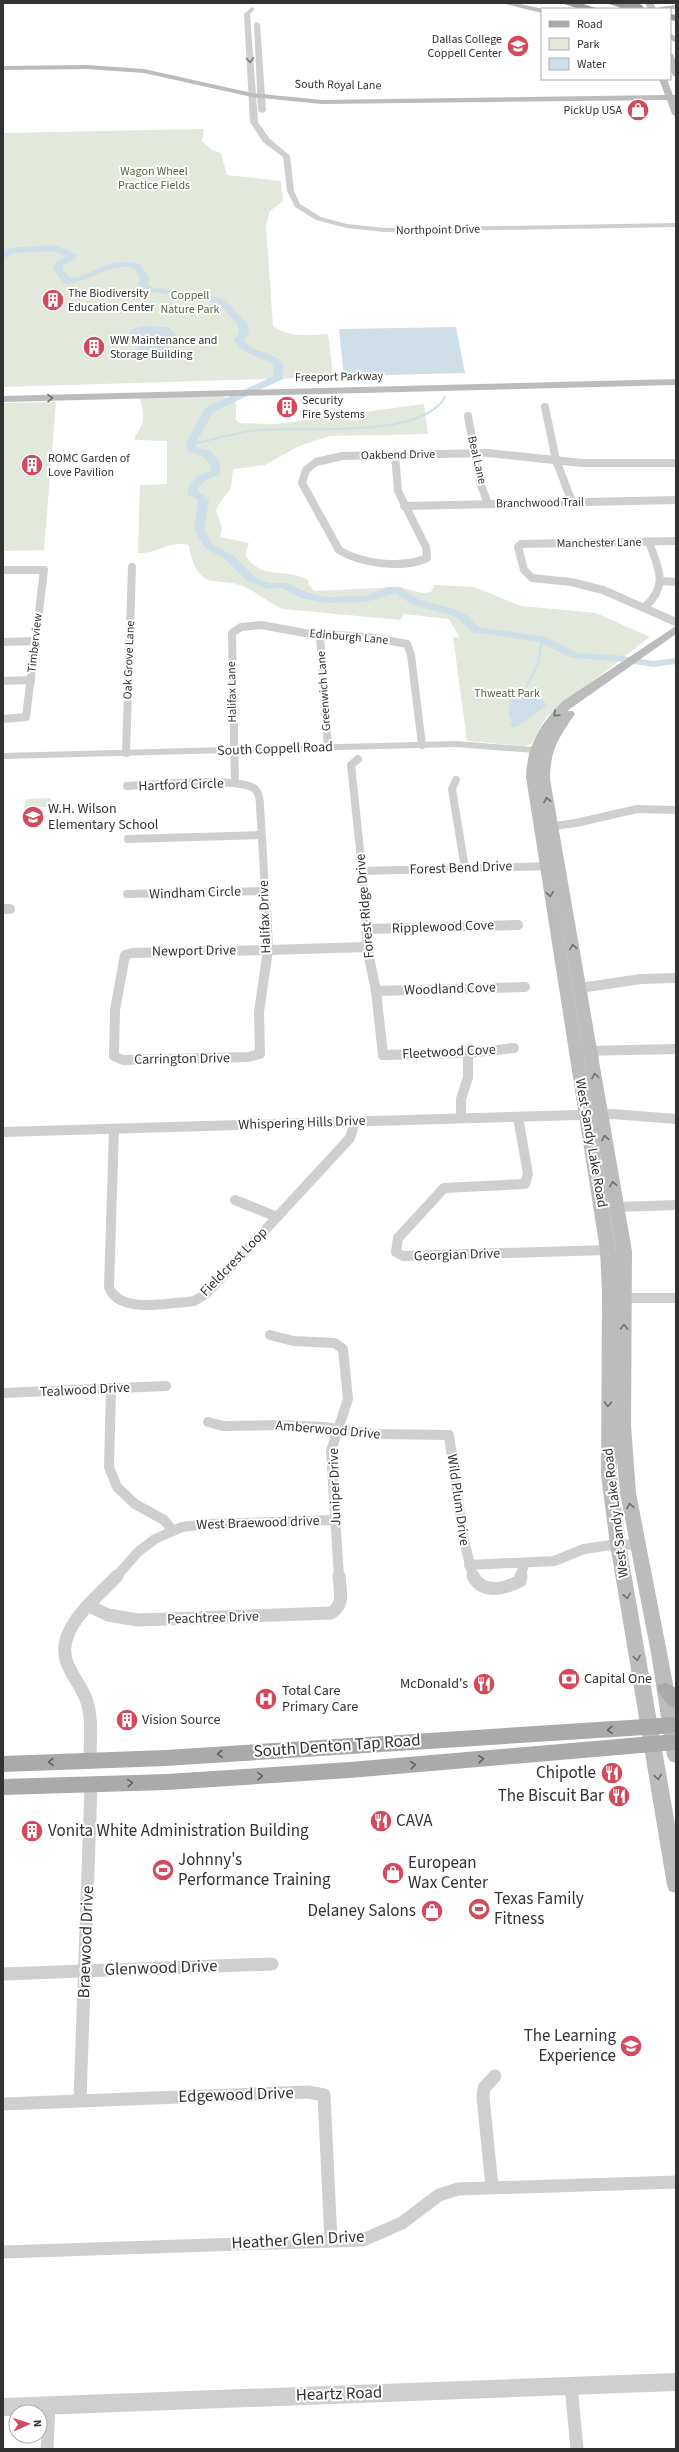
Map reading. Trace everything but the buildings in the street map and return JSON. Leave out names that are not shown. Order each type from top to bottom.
[{"type":"highway","points":[[566,3],[589,8]]},
{"type":"highway","points":[[611,3],[626,5]]},
{"type":"main road","points":[[505,3],[541,11]]},
{"type":"main road","points":[[671,3],[676,6]]},
{"type":"main road","points":[[672,25],[676,42]]},
{"type":"main road","points":[[671,59],[676,74]]},
{"type":"main road","name":"South Royal Lane","points":[[3,64],[126,67],[257,93],[306,101],[672,95]]},
{"type":"main road","name":"South Royal Lane","points":[[3,68],[126,67]]},
{"type":"main road","points":[[664,80],[672,95],[676,114]]},
{"type":"main road","name":"Freeport Parkway","points":[[3,399],[66,394],[218,389],[675,379]]},
{"type":"main road","name":"Freeport Parkway","points":[[3,391],[66,394]]},
{"type":"main road","name":"West Sandy Lake Road","points":[[675,1877],[618,1544],[609,1475],[616,1366],[618,1298],[624,1251],[618,1207],[544,778],[547,751],[560,724],[576,708],[643,650],[676,629]]},
{"type":"main road","name":"West Sandy Lake Road","points":[[618,1298],[608,1250],[538,828],[531,767],[534,750],[553,717],[614,676],[656,653],[676,639]]},
{"type":"main road","name":"West Sandy Lake Road","points":[[616,1366],[623,1426],[627,1485],[638,1545],[671,1695],[674,1738]]},
{"type":"main road","points":[[651,1735],[674,1738]]},
{"type":"main road","name":"South Denton Tap Road","points":[[3,1764],[166,1758],[440,1739],[651,1735]]},
{"type":"main road","name":"South Denton Tap Road","points":[[3,1787],[167,1782],[442,1762],[651,1735]]},
{"type":"main road","points":[[440,1739],[442,1762]]},
{"type":"main road","points":[[90,1760],[91,1785]]},
{"type":"street","name":"Northpoint Drive","points":[[252,6],[256,14],[258,43],[257,93],[254,122],[259,127],[266,140],[286,156],[292,197],[297,204],[317,217],[346,226],[407,231],[676,225]]},
{"type":"street","name":"Northpoint Drive","points":[[252,6],[247,14],[249,43],[257,93]]},
{"type":"street","points":[[249,43],[258,43]]},
{"type":"street","points":[[545,407],[546,419],[556,460],[572,502]]},
{"type":"street","name":"Beal Lane","points":[[468,416],[480,482],[488,504]]},
{"type":"street","name":"Oakbend Drive","points":[[404,506],[426,547],[427,558],[415,562],[393,562],[347,555],[339,550],[302,483],[303,472],[306,468],[328,458],[394,455],[512,454],[556,460],[606,464],[676,462]]},
{"type":"street","points":[[394,455],[398,491],[404,506]]},
{"type":"street","name":"Branchwood Trail","points":[[404,506],[676,500]]},
{"type":"street","name":"Manchester Lane","points":[[646,606],[617,593],[595,587],[528,576],[524,572],[518,547],[521,544],[676,541]]},
{"type":"street","points":[[646,606],[658,595],[662,581],[649,542]]},
{"type":"street","name":"Oak Grove Lane","points":[[126,753],[132,568]]},
{"type":"street","name":"Timberview","points":[[3,570],[44,570],[26,717],[3,719]]},
{"type":"street","points":[[662,581],[676,582]]},
{"type":"street","points":[[646,606],[658,608],[676,616]]},
{"type":"street","points":[[646,606],[676,622]]},
{"type":"street","name":"Edinburgh Lane","points":[[261,625],[320,635],[369,637],[407,644],[411,655],[422,745]]},
{"type":"street","name":"Halifax Lane","points":[[235,783],[232,634],[241,627],[261,625]]},
{"type":"street","name":"Greenwich Lane","points":[[320,635],[328,747]]},
{"type":"street","points":[[3,642],[36,641]]},
{"type":"street","points":[[3,681],[31,680]]},
{"type":"street","name":"South Coppell Road","points":[[3,756],[469,744],[547,751]]},
{"type":"street","name":"Forest Ridge Drive","points":[[358,760],[351,765],[368,929],[367,947],[376,991],[383,1055]]},
{"type":"street","points":[[456,780],[452,789],[465,868]]},
{"type":"street","name":"Hartford Circle","points":[[127,786],[235,783]]},
{"type":"street","name":"Halifax Drive","points":[[235,783],[253,788],[259,796],[268,950],[259,1012],[260,1054],[248,1057]]},
{"type":"street","points":[[538,828],[552,827],[638,809],[676,810]]},
{"type":"street","points":[[128,839],[261,836]]},
{"type":"street","name":"Forest Bend Drive","points":[[362,871],[559,866]]},
{"type":"street","name":"Windham Circle","points":[[127,894],[264,891]]},
{"type":"street","name":"Ripplewood Cove","points":[[368,929],[518,925]]},
{"type":"street","name":"Newport Drive","points":[[116,1058],[114,1056],[116,1010],[125,955],[132,953],[367,947]]},
{"type":"street","points":[[580,988],[641,979],[676,978]]},
{"type":"street","name":"Woodland Cove","points":[[376,991],[525,987]]},
{"type":"street","name":"Fleetwood Cove","points":[[383,1055],[468,1053],[514,1048]]},
{"type":"street","points":[[576,1051],[676,1049]]},
{"type":"street","points":[[461,1118],[461,1099],[468,1077],[468,1053]]},
{"type":"street","name":"Carrington Drive","points":[[116,1058],[123,1060],[248,1057]]},
{"type":"street","name":"Whispering Hills Drive","points":[[3,1132],[628,1113],[676,1119]]},
{"type":"street","name":"Georgian Drive","points":[[518,1117],[528,1174],[525,1184],[516,1186],[444,1188],[398,1238],[396,1252],[403,1256],[608,1250]]},
{"type":"street","name":"Fieldcrest Loop","points":[[114,1129],[109,1287],[111,1294],[117,1299],[131,1304],[187,1302],[201,1298],[350,1138],[355,1122]]},
{"type":"street","points":[[3,1132],[3,1137]]},
{"type":"street","points":[[235,1200],[277,1217]]},
{"type":"street","points":[[618,1207],[676,1205]]},
{"type":"street","points":[[618,1298],[676,1298]]},
{"type":"street","name":"Juniper Drive","points":[[270,1335],[293,1341],[340,1345],[344,1349],[348,1399],[332,1451],[341,1602],[338,1610]]},
{"type":"street","name":"Tealwood Drive","points":[[3,1393],[166,1386]]},
{"type":"street","points":[[110,1388],[109,1467],[117,1487],[135,1504],[164,1520],[173,1531]]},
{"type":"street","name":"Amberwood Drive","points":[[208,1422],[223,1426],[279,1425],[338,1429],[374,1434],[448,1435]]},
{"type":"street","name":"Wild Plum Drive","points":[[448,1435],[468,1565],[475,1581],[488,1590],[506,1588],[520,1581],[524,1563]]},
{"type":"street","name":"West Braewood drive","points":[[90,1760],[90,1718],[86,1699],[67,1665],[65,1656],[67,1638],[76,1621],[88,1606],[138,1552],[173,1531],[207,1524],[336,1520]]},
{"type":"street","points":[[468,1565],[554,1561],[584,1548],[618,1544],[638,1545]]},
{"type":"street","name":"Peachtree Drive","points":[[88,1606],[108,1615],[138,1620],[298,1615],[331,1613],[338,1610]]},
{"type":"street","name":"Braewood Drive","points":[[80,2100],[86,1970],[91,1785]]},
{"type":"street","name":"Glenwood Drive","points":[[3,1974],[272,1964]]},
{"type":"street","points":[[492,2187],[483,2097],[484,2088],[495,2076]]},
{"type":"street","name":"Edgewood Drive","points":[[3,2104],[308,2092],[324,2095],[330,2241]]},
{"type":"street","name":"Heather Glen Drive","points":[[3,2252],[363,2240],[385,2232],[402,2223],[439,2194],[470,2188],[676,2182]]},
{"type":"street","name":"Heartz Road","points":[[3,2406],[676,2382]]},
{"type":"street","points":[[571,2386],[577,2449]]},
{"type":"street","points":[[48,2449],[49,2405]]},
{"type":"green space","name":"Coppell Nature Park","points":[[204,129],[202,141],[212,150],[221,153],[227,175],[281,181],[283,201],[270,211],[266,225],[273,326],[279,330],[299,335],[328,334],[333,377],[3,387],[3,133]]},
{"type":"green space","name":"Thweatt Park","points":[[222,396],[236,402],[236,420],[239,423],[276,424],[424,404],[428,434],[329,436],[299,446],[265,465],[233,469],[231,488],[219,504],[216,511],[222,528],[220,537],[249,543],[245,555],[259,568],[267,571],[292,574],[300,577],[309,581],[308,585],[315,591],[399,587],[422,593],[431,592],[434,585],[474,587],[521,606],[596,613],[650,637],[546,717],[531,744],[524,746],[467,741],[453,637],[460,638],[449,619],[404,614],[401,620],[283,609],[243,586],[212,581],[202,576],[195,567],[189,545],[169,545],[151,552],[138,553],[140,485],[167,484],[167,441],[135,440],[135,436],[141,427],[143,418],[140,398]]},
{"type":"green space","points":[[56,402],[44,550],[3,551],[3,403]]},
{"type":"green space","points":[[51,798],[50,807],[24,808],[25,801],[28,799]]},
{"type":"water","points":[[147,326],[168,327],[176,334],[165,351],[154,358],[147,360],[134,356],[140,346],[126,335],[132,329]]},
{"type":"water","points":[[456,327],[465,373],[344,376],[339,329]]},
{"type":"water","points":[[526,694],[540,697],[547,705],[518,726],[513,727],[510,725],[512,721],[509,714],[509,702],[514,697]]},
{"type":"waterway","points":[[3,256],[11,250],[27,251],[53,248],[72,254],[72,257],[59,264],[58,269],[67,281],[85,278],[109,266],[117,264],[137,266],[145,278],[143,284],[147,289],[209,297],[222,302],[243,324],[244,332],[239,340],[242,345],[251,352],[278,363],[279,377],[209,410],[190,445],[193,450],[207,453],[215,463],[216,473],[200,478],[193,487],[192,492],[204,499],[199,529],[209,547],[230,558],[252,580],[268,586],[284,585],[305,596],[325,600],[366,599],[392,589],[399,590],[416,603],[451,611],[462,617],[476,630],[542,639],[576,656],[616,658],[653,664],[676,661]]},
{"type":"waterway","points":[[190,445],[233,434],[259,430],[360,428],[387,425],[412,420],[432,411],[445,397]]},
{"type":"waterway","points":[[526,687],[538,664],[542,639]]},
{"type":"place","name":"Dallas College Coppell Center","points":[[518,46]]},
{"type":"place","name":"PickUp USA","points":[[638,110]]},
{"type":"place","name":"The Biodiversity Education Center","points":[[53,300]]},
{"type":"place","name":"WW Maintenance and Storage Building","points":[[94,347]]},
{"type":"place","name":"Security Fire Systems","points":[[287,407]]},
{"type":"place","name":"ROMC Garden of Love Pavilion","points":[[32,465]]},
{"type":"place","name":"W.H. Wilson Elementary School","points":[[33,817]]},
{"type":"place","name":"Capital One","points":[[569,1679]]},
{"type":"place","name":"McDonald's","points":[[484,1684]]},
{"type":"place","name":"Total Care Primary Care","points":[[266,1699]]},
{"type":"place","name":"Vision Source","points":[[127,1720]]},
{"type":"place","name":"Chipotle","points":[[612,1773]]},
{"type":"place","name":"The Biscuit Bar","points":[[619,1796]]},
{"type":"place","name":"CAVA","points":[[381,1821]]},
{"type":"place","name":"Vonita White Administration Building","points":[[32,1831]]},
{"type":"place","name":"Johnny's Performance Training","points":[[163,1870]]},
{"type":"place","name":"European Wax Center","points":[[393,1873]]},
{"type":"place","name":"Texas Family Fitness","points":[[479,1909]]},
{"type":"place","name":"Delaney Salons","points":[[432,1911]]},
{"type":"place","name":"The Learning Experience","points":[[631,2046]]},
{"type":"park label","name":"Wagon Wheel Practice Fields","points":[[154,178]]}]
